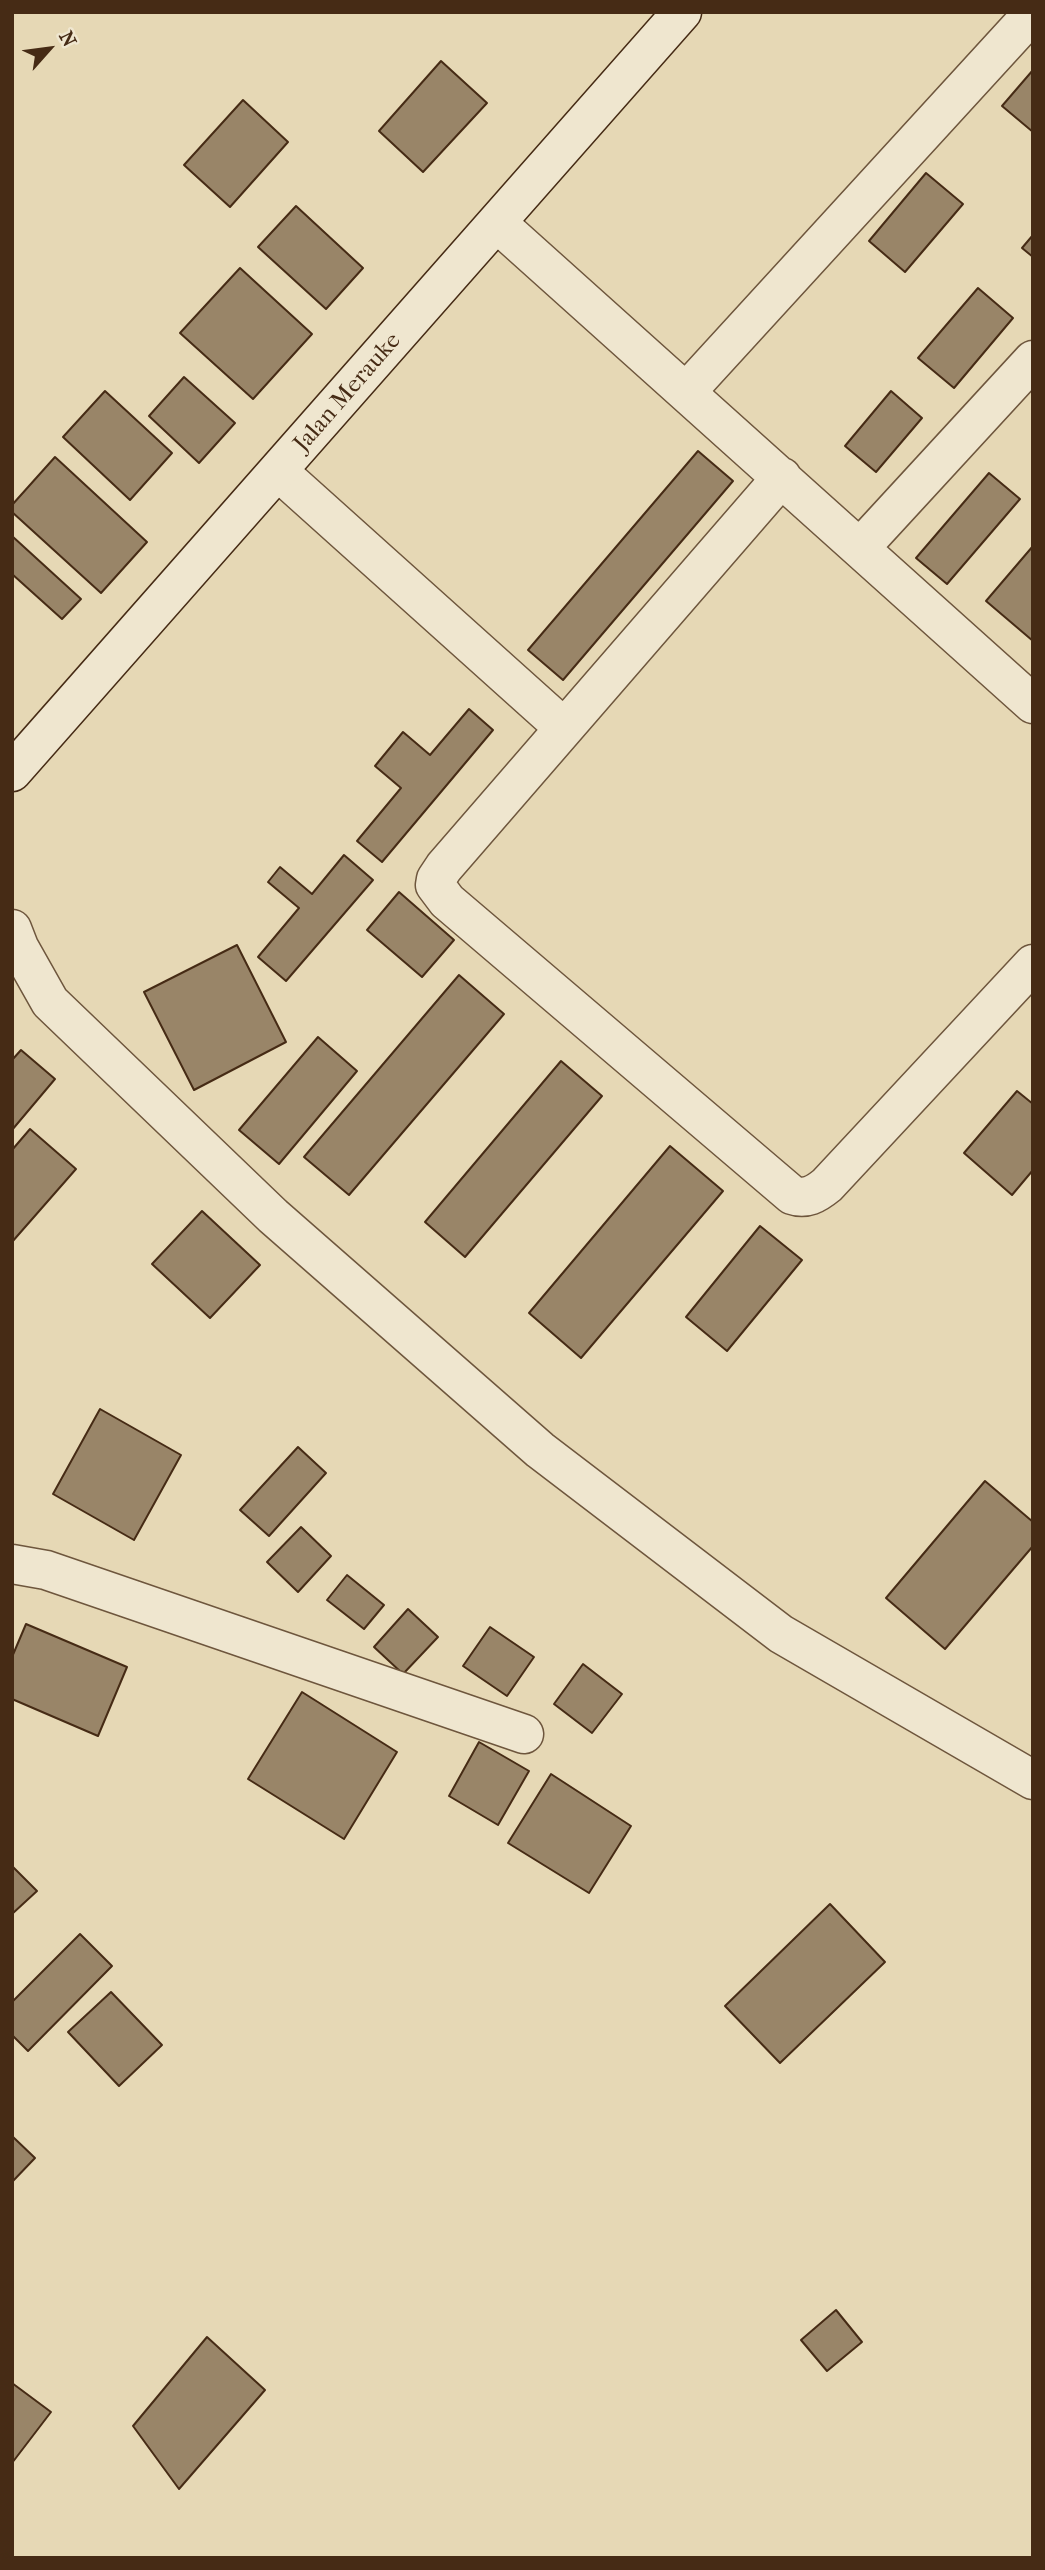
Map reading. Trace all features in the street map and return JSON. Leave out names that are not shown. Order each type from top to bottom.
[{"type":"street","name":"Jalan Merauke","points":[[12,772],[682,12]]},
{"type":"street","points":[[687,391],[1033,13]]},
{"type":"street","points":[[497,223],[1033,704]]},
{"type":"street","points":[[860,548],[1033,360]]},
{"type":"street","points":[[279,472],[563,727]]},
{"type":"street","points":[[782,478],[443,867],[435,885],[447,901],[792,1195],[800,1198],[827,1185],[1033,964]]},
{"type":"street","points":[[12,929],[19,947],[50,1002],[273,1216],[540,1450],[781,1634],[1033,1780]]},
{"type":"street","points":[[12,1564],[46,1570],[524,1734]]},
{"type":"building","points":[[441,61],[487,103],[423,172],[379,131]]},
{"type":"building","points":[[1033,70],[1033,132],[1002,106]]},
{"type":"building","points":[[243,100],[288,142],[230,207],[184,165]]},
{"type":"building","points":[[926,173],[963,204],[905,272],[869,241]]},
{"type":"building","points":[[296,206],[363,268],[326,309],[258,247]]},
{"type":"building","points":[[1033,235],[1033,257],[1022,248]]},
{"type":"building","points":[[240,268],[312,334],[253,399],[180,333]]},
{"type":"building","points":[[978,288],[1013,318],[954,388],[918,358]]},
{"type":"building","points":[[184,377],[235,423],[199,463],[149,416]]},
{"type":"building","points":[[105,391],[172,453],[130,500],[63,437]]},
{"type":"building","points":[[891,391],[922,418],[876,472],[845,446]]},
{"type":"building","points":[[698,451],[733,481],[563,680],[528,650]]},
{"type":"building","points":[[55,457],[147,542],[101,593],[12,512],[12,505]]},
{"type":"building","points":[[989,473],[1020,499],[947,584],[916,558]]},
{"type":"building","points":[[12,536],[81,599],[62,619],[12,574]]},
{"type":"building","points":[[1033,546],[1033,641],[986,601]]},
{"type":"building","points":[[469,709],[493,730],[382,862],[357,841],[401,788],[375,766],[403,732],[430,755]]},
{"type":"building","points":[[344,855],[373,880],[286,981],[258,957],[299,908],[268,882],[280,867],[312,894]]},
{"type":"building","points":[[399,892],[454,940],[422,977],[367,930]]},
{"type":"building","points":[[237,945],[286,1042],[194,1090],[144,992]]},
{"type":"building","points":[[459,975],[504,1014],[349,1195],[304,1157]]},
{"type":"building","points":[[318,1037],[357,1071],[279,1164],[239,1130]]},
{"type":"building","points":[[21,1050],[55,1079],[12,1130],[12,1060]]},
{"type":"building","points":[[561,1061],[602,1096],[465,1257],[425,1222]]},
{"type":"building","points":[[1017,1091],[1033,1104],[1033,1170],[1012,1195],[964,1153]]},
{"type":"building","points":[[30,1129],[76,1169],[12,1242],[12,1150]]},
{"type":"building","points":[[670,1146],[723,1191],[581,1358],[529,1313]]},
{"type":"building","points":[[202,1211],[260,1265],[210,1318],[152,1264]]},
{"type":"building","points":[[760,1226],[802,1260],[727,1351],[686,1317]]},
{"type":"building","points":[[100,1409],[181,1455],[134,1540],[53,1494]]},
{"type":"building","points":[[298,1447],[326,1473],[269,1536],[240,1510]]},
{"type":"building","points":[[985,1481],[1033,1522],[1033,1546],[945,1649],[886,1598]]},
{"type":"building","points":[[301,1527],[331,1556],[298,1592],[267,1562]]},
{"type":"building","points":[[347,1575],[384,1605],[364,1629],[327,1600]]},
{"type":"building","points":[[408,1609],[438,1637],[403,1674],[374,1647]]},
{"type":"building","points":[[26,1624],[127,1667],[98,1736],[12,1699],[12,1657]]},
{"type":"building","points":[[490,1627],[534,1657],[507,1696],[463,1666]]},
{"type":"building","points":[[583,1664],[622,1694],[592,1733],[554,1704]]},
{"type":"building","points":[[302,1692],[397,1752],[344,1839],[248,1779]]},
{"type":"building","points":[[479,1742],[529,1771],[498,1825],[449,1796]]},
{"type":"building","points":[[551,1774],[631,1826],[589,1893],[508,1843]]},
{"type":"building","points":[[12,1866],[37,1891],[12,1914]]},
{"type":"building","points":[[830,1904],[885,1962],[780,2063],[725,2006]]},
{"type":"building","points":[[80,1934],[112,1966],[28,2051],[12,2035],[12,2002]]},
{"type":"building","points":[[111,1992],[162,2045],[119,2086],[68,2032]]},
{"type":"building","points":[[12,2136],[35,2158],[12,2182]]},
{"type":"building","points":[[836,2310],[862,2342],[827,2371],[801,2340]]},
{"type":"building","points":[[207,2337],[265,2390],[179,2489],[133,2426]]},
{"type":"building","points":[[12,2383],[51,2412],[12,2463]]}]
